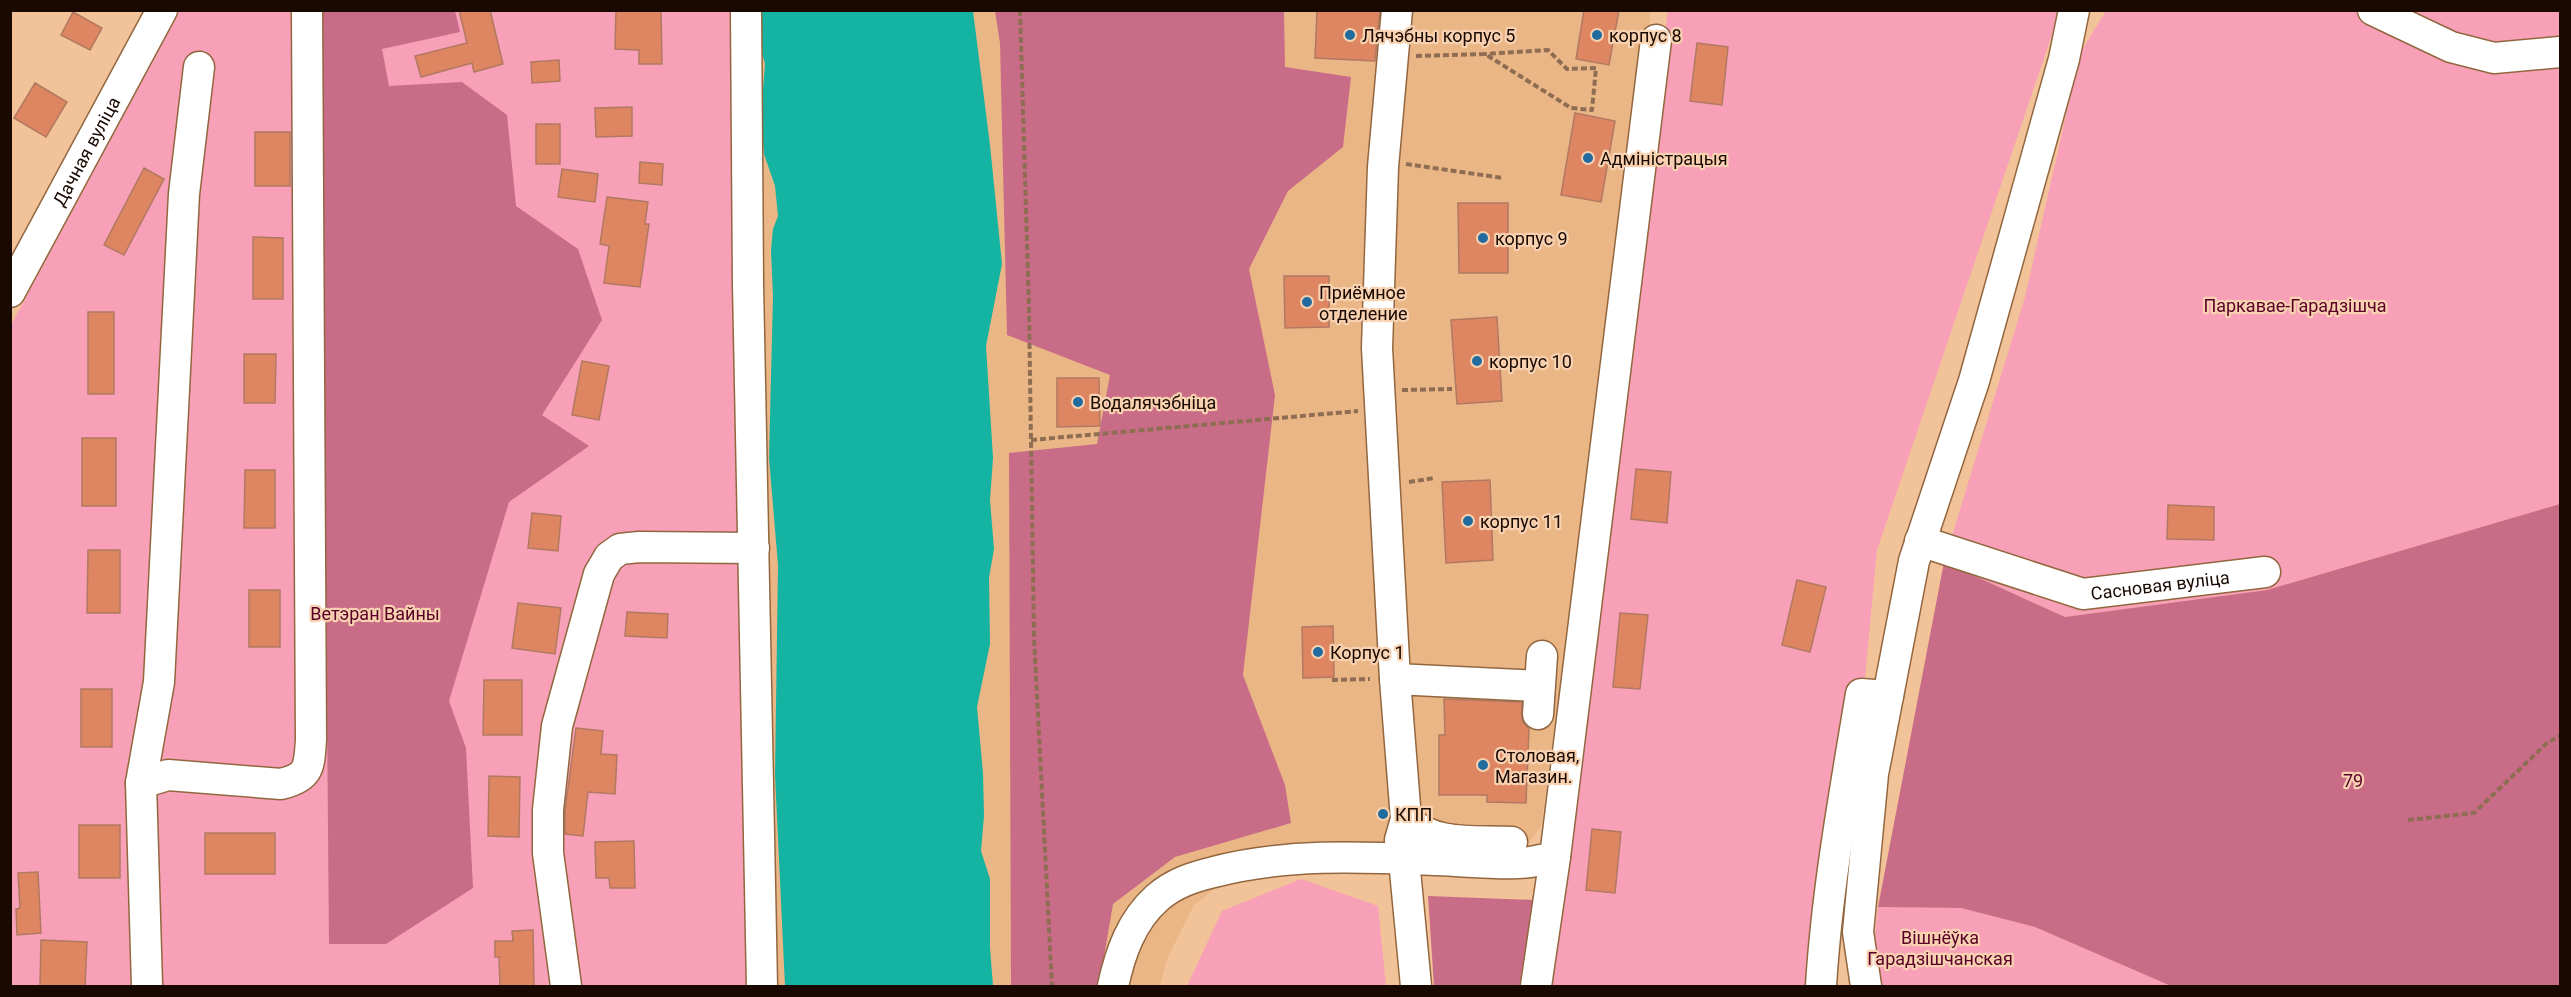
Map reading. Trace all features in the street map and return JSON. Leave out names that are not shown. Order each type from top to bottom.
[{"type":"street","name":"Дачная вуліца","points":[[10,292],[162,10]]},
{"type":"street","points":[[141,783],[168,775],[282,784],[298,780],[308,768],[311,729],[307,10]]},
{"type":"street","points":[[746,10],[762,987]]},
{"type":"street","points":[[1397,10],[1384,160],[1377,348],[1395,679],[1406,819],[1400,840],[1404,860],[1416,987]]},
{"type":"street","points":[[1866,987],[1858,932],[1873,774],[1914,561],[1974,381],[2064,59],[2074,10]]},
{"type":"street","points":[[2373,10],[2451,47],[2494,58],[2560,52]]},
{"type":"street","points":[[1536,987],[1556,857],[1656,39]]},
{"type":"street","points":[[147,987],[141,783],[159,682],[184,194],[199,67]]},
{"type":"street","name":"Сасновая вуліца","points":[[1920,541],[2083,594],[2265,572]]},
{"type":"street","points":[[566,987],[548,853],[548,810],[557,726],[599,574],[609,557],[620,549],[639,547],[754,548]]},
{"type":"street","points":[[1395,679],[1539,700],[1542,656]]},
{"type":"street","points":[[1821,987],[1824,939],[1837,840],[1861,694],[1888,696]]},
{"type":"street","points":[[1406,819],[1422,833],[1443,839],[1512,842]]},
{"type":"street","points":[[1113,987],[1120,956],[1140,916],[1163,893],[1188,879],[1236,866],[1279,860],[1320,858],[1521,863],[1556,857]]},
{"type":"path","points":[[1020,10],[1029,297],[1034,637],[1052,987]]},
{"type":"path","points":[[1394,56],[1548,50],[1567,69],[1596,68],[1592,110],[1571,108],[1485,54]]},
{"type":"path","points":[[1384,160],[1503,178]]},
{"type":"path","points":[[1031,440],[1380,400],[1452,389]]},
{"type":"path","points":[[1332,680],[1395,679]]},
{"type":"path","points":[[2408,820],[2474,813],[2547,743],[2560,736]]},
{"type":"shaded area","points":[[738,11],[1651,11],[1541,826],[1520,855],[1379,868],[1336,865],[1221,884],[1194,905],[1167,959],[1160,986],[755,986],[737,548],[740,155]]},
{"type":"green space","name":"Ветэран Вайны","points":[[180,11],[738,11],[740,155],[737,548],[755,986],[11,986],[11,325]]},
{"type":"green space","points":[[321,11],[455,11],[460,32],[382,49],[389,86],[462,82],[507,115],[516,206],[578,249],[602,320],[542,415],[589,446],[509,502],[449,701],[466,748],[473,888],[386,944],[329,944]]},
{"type":"green space","points":[[995,11],[1284,11],[1285,67],[1351,77],[1343,147],[1288,191],[1249,269],[1275,395],[1243,675],[1285,785],[1291,823],[1175,857],[1113,904],[1099,986],[1011,986],[1009,453],[1097,444],[1110,375],[1007,335],[1000,43]]},
{"type":"green space","points":[[1668,11],[2060,11],[1877,550],[1836,986],[1519,986]]},
{"type":"green space","name":"Паркавае-Гарадзішча","points":[[2106,11],[2560,11],[2560,504],[2267,590],[2065,617],[1944,562],[2025,297],[2080,53]]},
{"type":"green space","name":"79","points":[[2560,504],[2560,986],[2171,986],[2035,927],[1961,908],[1878,907],[1944,562],[2065,617],[2267,590]]},
{"type":"green space","points":[[1301,879],[1378,906],[1386,986],[1187,986],[1222,911]]},
{"type":"green space","points":[[1428,896],[1534,900],[1520,986],[1434,986]]},
{"type":"green space","name":"Вішнёўка Гарадзішчанская","points":[[1878,907],[1961,908],[2035,927],[2171,986],[1875,986],[1875,934]]},
{"type":"water","points":[[762,11],[973,11],[1002,264],[986,346],[993,458],[990,500],[994,549],[989,578],[990,644],[977,707],[983,773],[984,816],[981,851],[990,879],[990,948],[993,986],[785,986],[775,775],[778,565],[769,458],[773,296],[771,250],[773,229],[778,216],[775,186],[764,154],[761,117],[765,64],[761,49]]},
{"type":"building","points":[[459,10],[490,10],[503,64],[474,72],[472,63],[421,77],[415,56],[467,43]]},
{"type":"building","points":[[616,10],[661,10],[662,64],[639,64],[639,50],[615,49]]},
{"type":"building","name":"Лячэбны корпус 5","points":[[1380,10],[1375,61],[1315,58],[1317,11]]},
{"type":"building","name":"корпус 8","points":[[1584,10],[1619,10],[1609,65],[1576,59]]},
{"type":"building","points":[[73,12],[102,28],[90,50],[61,35]]},
{"type":"building","points":[[1697,43],[1728,47],[1722,105],[1690,101]]},
{"type":"building","points":[[559,60],[560,81],[532,83],[531,62]]},
{"type":"building","points":[[35,83],[67,102],[46,137],[14,118]]},
{"type":"building","points":[[632,107],[632,136],[596,137],[595,108]]},
{"type":"building","name":"Адміністрацыя","points":[[1575,113],[1615,121],[1601,202],[1561,195]]},
{"type":"building","points":[[536,124],[560,124],[560,164],[536,164]]},
{"type":"building","points":[[255,132],[290,132],[290,186],[255,186]]},
{"type":"building","points":[[640,162],[663,164],[662,185],[639,183]]},
{"type":"building","points":[[144,168],[164,179],[124,255],[104,245]]},
{"type":"building","points":[[562,169],[598,174],[595,202],[558,197]]},
{"type":"building","points":[[607,197],[648,202],[645,224],[649,224],[640,287],[604,283],[609,246],[600,244]]},
{"type":"building","name":"корпус 9","points":[[1458,203],[1508,203],[1508,273],[1459,273]]},
{"type":"building","points":[[253,237],[283,238],[283,299],[253,299]]},
{"type":"building","name":"Приёмное отделение","points":[[1284,276],[1329,276],[1329,327],[1285,328]]},
{"type":"building","points":[[88,312],[114,312],[114,394],[88,394]]},
{"type":"building","name":"корпус 10","points":[[1497,317],[1502,401],[1457,404],[1451,320]]},
{"type":"building","points":[[244,354],[276,354],[275,403],[244,403]]},
{"type":"building","points":[[582,361],[609,366],[599,420],[572,415]]},
{"type":"building","name":"Водалячэбніца","points":[[1057,378],[1099,378],[1100,426],[1057,427]]},
{"type":"building","points":[[82,438],[116,438],[116,506],[82,506]]},
{"type":"building","points":[[1636,469],[1671,472],[1667,523],[1631,519]]},
{"type":"building","points":[[245,470],[275,470],[275,528],[244,528]]},
{"type":"building","name":"корпус 11","points":[[1490,480],[1493,560],[1446,563],[1442,482]]},
{"type":"building","points":[[2168,505],[2214,507],[2214,540],[2167,539]]},
{"type":"building","points":[[532,513],[561,516],[558,551],[528,548]]},
{"type":"building","points":[[88,550],[120,550],[120,613],[87,613]]},
{"type":"building","points":[[1797,580],[1826,587],[1810,652],[1782,645]]},
{"type":"building","points":[[249,590],[280,590],[280,647],[249,647]]},
{"type":"building","points":[[518,603],[561,608],[555,654],[512,648]]},
{"type":"building","points":[[627,612],[668,614],[667,638],[625,636]]},
{"type":"building","points":[[1620,613],[1648,615],[1640,689],[1613,687]]},
{"type":"building","name":"Корпус 1","points":[[1333,626],[1334,677],[1303,678],[1302,627]]},
{"type":"building","points":[[484,680],[522,680],[522,735],[483,735]]},
{"type":"building","points":[[81,689],[112,689],[112,747],[81,747]]},
{"type":"building","name":"Столовая, Магазин.","points":[[1444,699],[1522,702],[1522,721],[1529,729],[1526,803],[1487,802],[1487,795],[1439,795],[1439,735],[1445,735]]},
{"type":"building","points":[[576,728],[603,731],[601,754],[617,755],[615,794],[588,792],[583,836],[565,834],[565,811]]},
{"type":"building","points":[[489,776],[520,777],[519,837],[488,836]]},
{"type":"building","points":[[79,825],[120,825],[120,878],[79,878]]},
{"type":"building","points":[[1592,829],[1621,832],[1615,893],[1586,890]]},
{"type":"building","points":[[205,833],[275,833],[275,874],[205,874]]},
{"type":"building","points":[[634,841],[635,888],[610,888],[609,878],[596,878],[595,842]]},
{"type":"building","points":[[38,872],[41,933],[17,935],[16,909],[20,908],[18,873]]},
{"type":"building","points":[[533,930],[534,987],[500,987],[499,957],[495,957],[495,941],[513,941],[512,931]]},
{"type":"building","points":[[41,940],[87,942],[85,987],[40,986]]},
{"type":"place","name":"Лячэбны корпус 5","points":[[1350,35]]},
{"type":"place","name":"корпус 8","points":[[1597,35]]},
{"type":"place","name":"Адміністрацыя","points":[[1588,158]]},
{"type":"place","name":"корпус 9","points":[[1483,238]]},
{"type":"place","name":"Приёмное отделение","points":[[1307,302]]},
{"type":"place","name":"корпус 10","points":[[1477,361]]},
{"type":"place","name":"Водалячэбніца","points":[[1078,402]]},
{"type":"place","name":"корпус 11","points":[[1468,521]]},
{"type":"place","name":"Корпус 1","points":[[1318,652]]},
{"type":"place","name":"Столовая, Магазин.","points":[[1483,765]]},
{"type":"place","name":"КПП","points":[[1383,814]]}]
